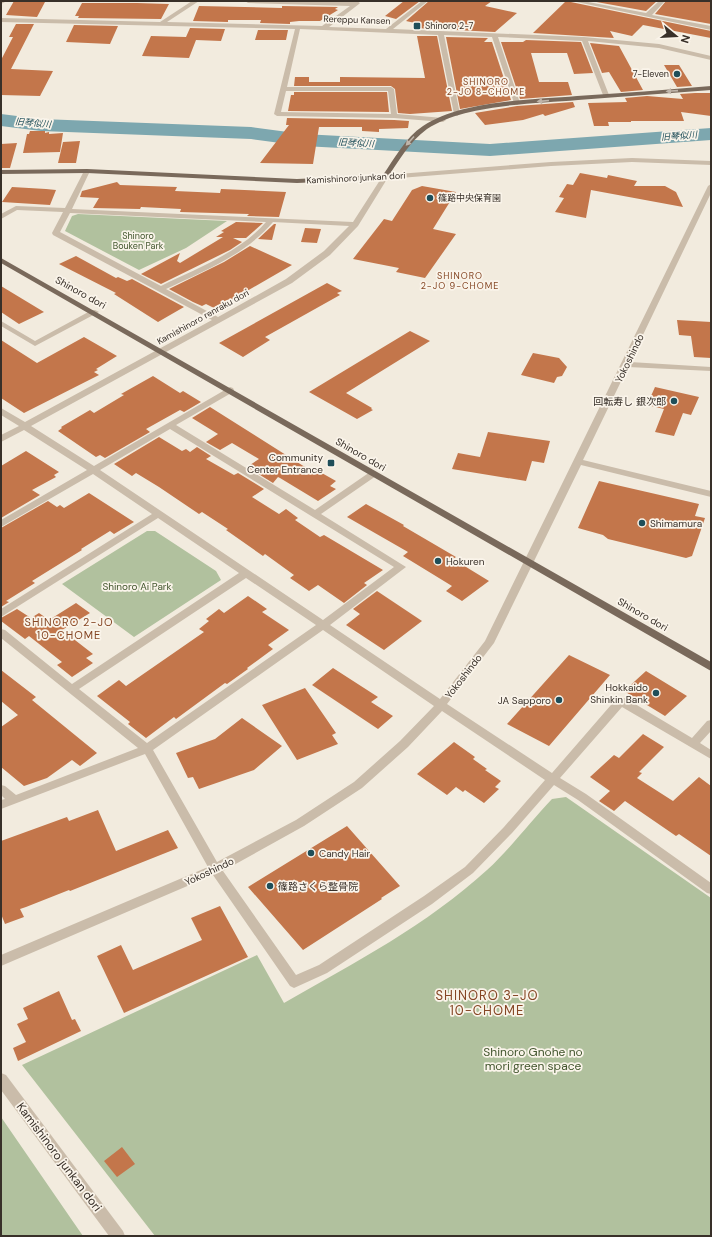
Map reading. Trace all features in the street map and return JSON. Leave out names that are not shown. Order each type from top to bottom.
[{"type":"main road","points":[[385,177],[393,167],[406,145],[417,134],[435,123],[457,114],[486,107],[517,103],[711,88]]},
{"type":"main road","name":"Kamishinoro junkan dori","points":[[1,172],[87,171],[297,181],[385,177]]},
{"type":"main road","name":"Shinoro dori","points":[[1,260],[95,312],[373,474],[711,666]]},
{"type":"street","points":[[162,23],[196,1]]},
{"type":"street","points":[[248,1],[358,3]]},
{"type":"street","points":[[388,30],[425,1]]},
{"type":"street","points":[[575,1],[597,3],[711,28]]},
{"type":"street","points":[[648,15],[662,1]]},
{"type":"street","points":[[323,28],[358,3]]},
{"type":"street","name":"Rereppu Kansen","points":[[1,20],[298,27],[584,39],[660,46],[711,58]]},
{"type":"street","points":[[298,27],[277,114],[394,116],[442,120]]},
{"type":"street","points":[[441,33],[457,114]]},
{"type":"street","points":[[494,35],[517,103]]},
{"type":"street","points":[[584,39],[606,95]]},
{"type":"street","points":[[283,89],[391,89],[394,116]]},
{"type":"street","name":"Kamishinoro junkan dori","points":[[385,177],[551,164],[625,161],[711,163]]},
{"type":"street","points":[[87,171],[56,233],[218,320]]},
{"type":"street","name":"Kamishinoro renraku dori","points":[[1,438],[289,281],[327,253],[355,224],[385,177]]},
{"type":"street","name":"Yokoshindo","points":[[1,961],[215,869],[300,823],[358,785],[404,744],[441,705],[490,642],[711,186]]},
{"type":"street","points":[[1,216],[16,208],[355,224]]},
{"type":"street","points":[[161,289],[225,257],[264,230],[271,220]]},
{"type":"street","points":[[1,322],[35,344],[95,312]]},
{"type":"street","points":[[626,364],[711,369]]},
{"type":"street","points":[[1,524],[230,390]]},
{"type":"street","points":[[1,411],[94,470],[510,752],[582,797],[711,889]]},
{"type":"street","points":[[1,805],[147,748],[323,625],[401,567],[170,425]]},
{"type":"street","points":[[578,462],[711,494]]},
{"type":"street","points":[[315,514],[373,474]]},
{"type":"street","points":[[1,614],[158,514]]},
{"type":"street","points":[[72,689],[246,573]]},
{"type":"street","points":[[1,634],[147,748],[215,869],[294,982],[323,969],[428,900],[469,870],[508,830],[621,701],[711,755]]},
{"type":"street","points":[[693,744],[711,724]]},
{"type":"street","points":[[1,789],[14,800]]},
{"type":"street","name":"Kamishinoro junkan dori","points":[[1,1078],[118,1236]]},
{"type":"green space","name":"Shinoro Bouken Park","points":[[78,214],[227,221],[186,248],[139,270],[65,231],[72,216]]},
{"type":"green space","name":"Shinoro Ai Park","points":[[147,531],[155,531],[216,571],[221,580],[134,637],[62,584]]},
{"type":"green space","name":"Shinoro Gnohe no mori green space","points":[[566,797],[711,898],[711,1236],[155,1236],[22,1065],[257,955],[284,1003],[363,958],[415,926],[440,908],[487,870],[512,845],[552,799]]},
{"type":"green space","points":[[1,1117],[74,1223],[83,1236],[1,1236]]},
{"type":"building","points":[[14,1],[45,2],[37,17],[6,15]]},
{"type":"building","points":[[404,1],[420,1],[396,19],[385,16]]},
{"type":"building","points":[[429,1],[492,1],[485,6],[517,13],[495,32],[415,28],[415,23],[406,21]]},
{"type":"building","points":[[566,1],[711,31],[711,38],[643,25],[632,36],[610,31],[614,38],[533,33]]},
{"type":"building","points":[[591,1],[657,1],[646,11]]},
{"type":"building","points":[[666,1],[711,1],[711,24],[655,14]]},
{"type":"building","points":[[82,3],[169,4],[161,19],[78,18],[79,16],[75,16]]},
{"type":"building","points":[[199,6],[282,8],[282,6],[338,7],[335,9],[338,10],[320,21],[299,21],[290,22],[290,24],[260,23],[261,20],[228,20],[228,22],[193,21]]},
{"type":"building","points":[[16,24],[34,24],[11,69],[53,71],[40,96],[1,95],[1,60],[13,37],[9,37]]},
{"type":"building","points":[[74,25],[118,26],[110,44],[66,42]]},
{"type":"building","points":[[190,28],[225,29],[221,41],[196,40],[189,58],[142,56],[151,36],[186,37]]},
{"type":"building","points":[[258,30],[288,30],[286,40],[255,40]]},
{"type":"building","points":[[417,36],[437,36],[452,111],[410,114],[398,113],[395,89],[391,86],[294,86],[295,77],[309,77],[309,82],[340,82],[340,77],[425,78]]},
{"type":"building","points":[[446,37],[488,38],[484,42],[492,42],[511,100],[460,109]]},
{"type":"building","points":[[526,40],[581,42],[593,73],[574,74],[567,53],[531,53],[539,82],[568,82],[572,95],[520,99],[501,42],[523,42]]},
{"type":"building","points":[[590,43],[619,46],[643,90],[621,92],[609,72],[602,73]]},
{"type":"building","points":[[664,65],[679,65],[692,86],[677,87]]},
{"type":"building","points":[[294,92],[387,92],[389,112],[288,111],[291,95],[294,95]]},
{"type":"building","points":[[711,93],[711,116],[681,112],[684,121],[608,122],[609,126],[594,126],[588,103],[627,102],[625,98],[647,96],[683,99],[680,94]]},
{"type":"building","points":[[573,102],[575,107],[545,116],[543,114],[523,120],[485,125],[475,113],[517,106]]},
{"type":"building","points":[[287,118],[409,121],[408,128],[379,129],[379,132],[362,131],[362,127],[319,127],[313,164],[260,163],[289,125],[286,125]]},
{"type":"building","points":[[30,131],[45,131],[45,133],[49,132],[49,134],[63,133],[60,152],[23,153],[27,134],[29,134]]},
{"type":"building","points":[[80,141],[76,163],[58,163],[63,142]]},
{"type":"building","points":[[17,143],[10,168],[1,168],[1,144]]},
{"type":"building","points":[[580,173],[607,178],[608,175],[637,181],[634,186],[665,186],[676,192],[683,207],[591,190],[586,218],[555,212],[564,198],[559,197],[567,184],[573,185]]},
{"type":"building","points":[[117,182],[120,185],[177,187],[175,191],[220,193],[221,189],[286,192],[279,217],[247,216],[249,214],[180,212],[181,209],[141,207],[140,209],[93,208],[99,198],[80,197],[82,191]]},
{"type":"building","points":[[422,186],[456,192],[433,229],[456,234],[425,278],[396,272],[399,268],[353,259],[384,219],[392,221],[412,190]]},
{"type":"building","points":[[12,187],[56,190],[50,205],[2,202]]},
{"type":"building","points":[[236,222],[263,223],[246,238],[233,238],[242,242],[230,250],[161,284],[141,274],[180,253],[177,261],[180,263],[223,237],[216,237],[224,232],[221,231]]},
{"type":"building","points":[[274,224],[276,224],[272,240],[258,239]]},
{"type":"building","points":[[305,228],[321,229],[317,243],[301,242]]},
{"type":"building","points":[[250,246],[292,265],[216,309],[206,304],[202,306],[169,289],[224,262]]},
{"type":"building","points":[[76,256],[116,278],[118,277],[127,281],[132,279],[184,307],[158,322],[114,294],[116,293],[59,264]]},
{"type":"building","points":[[327,283],[342,291],[337,293],[340,295],[265,337],[270,340],[243,357],[219,343]]},
{"type":"building","points":[[1,286],[44,312],[19,324],[1,312]]},
{"type":"building","points":[[677,320],[711,322],[711,358],[694,357],[691,336],[679,335]]},
{"type":"building","points":[[410,331],[430,341],[346,393],[373,410],[357,419],[309,392]]},
{"type":"building","points":[[84,337],[117,356],[96,369],[98,370],[94,372],[99,375],[24,413],[1,398],[1,340],[37,363]]},
{"type":"building","points":[[533,353],[559,358],[567,367],[562,376],[557,377],[554,383],[521,375]]},
{"type":"building","points":[[153,376],[180,393],[183,391],[201,402],[184,412],[180,410],[146,429],[150,432],[105,458],[100,455],[96,457],[58,431],[62,428],[61,427],[90,410],[94,413],[124,395],[121,394]]},
{"type":"building","points":[[655,387],[699,397],[691,415],[683,413],[674,436],[655,432],[664,409],[647,405]]},
{"type":"building","points":[[210,407],[316,474],[320,472],[336,481],[330,486],[336,489],[318,501],[278,477],[273,483],[247,467],[259,459],[232,443],[220,450],[206,442],[218,434],[192,418]]},
{"type":"building","points":[[488,432],[550,441],[544,463],[532,461],[526,481],[452,469],[458,453],[480,457]]},
{"type":"building","points":[[159,437],[182,451],[186,449],[190,452],[197,447],[211,456],[206,459],[234,475],[238,473],[264,489],[252,497],[279,514],[286,509],[298,518],[295,520],[320,537],[324,535],[383,570],[364,583],[367,585],[344,603],[318,585],[309,591],[290,578],[294,575],[265,554],[263,556],[226,530],[228,529],[202,512],[199,514],[136,473],[132,476],[114,464]]},
{"type":"building","points":[[26,451],[59,472],[54,475],[56,477],[32,490],[40,495],[1,518],[1,466]]},
{"type":"building","name":"Shimamura","points":[[599,481],[699,504],[695,516],[705,518],[692,556],[686,558],[608,539],[603,535],[578,528]]},
{"type":"building","points":[[89,493],[134,522],[114,534],[110,531],[81,549],[82,550],[32,581],[35,583],[6,601],[9,602],[1,607],[1,528],[48,501],[57,507],[60,505],[64,508]]},
{"type":"building","points":[[366,504],[456,557],[453,559],[489,581],[462,601],[446,591],[452,586],[403,556],[408,552],[347,517]]},
{"type":"building","points":[[377,591],[422,621],[384,650],[346,625],[360,614],[353,609]]},
{"type":"building","points":[[248,596],[267,609],[262,612],[289,630],[268,645],[273,649],[247,668],[248,669],[227,684],[225,683],[176,719],[174,717],[146,738],[128,724],[130,722],[97,696],[119,680],[126,686],[204,632],[199,629],[209,621],[206,619],[219,609],[224,613]]},
{"type":"building","points":[[76,603],[90,613],[62,630],[93,654],[86,658],[93,663],[72,677],[57,665],[62,662],[29,636],[25,639],[1,621],[1,618],[17,609],[31,618],[39,613],[49,620]]},
{"type":"building","name":"JA Sapporo","points":[[569,655],[610,675],[549,746],[507,724]]},
{"type":"building","points":[[333,668],[378,697],[371,702],[393,716],[378,729],[312,685]]},
{"type":"building","points":[[1,670],[36,697],[32,700],[97,753],[80,766],[72,760],[47,778],[24,786],[1,767],[1,727],[18,715],[1,701]]},
{"type":"building","points":[[646,671],[687,696],[665,716],[624,691]]},
{"type":"building","points":[[305,688],[336,733],[332,735],[338,744],[297,760],[262,705]]},
{"type":"building","points":[[242,718],[282,746],[254,770],[199,789],[193,777],[188,778],[176,753],[215,739]]},
{"type":"building","points":[[643,734],[664,747],[639,772],[642,773],[637,778],[673,801],[699,777],[711,786],[711,856],[679,834],[676,836],[625,801],[614,811],[599,801],[610,791],[590,777],[614,755],[619,758]]},
{"type":"building","points":[[454,742],[475,757],[473,759],[487,769],[485,770],[501,781],[495,787],[499,789],[484,803],[465,790],[463,792],[456,787],[447,795],[417,774]]},
{"type":"building","points":[[98,810],[116,851],[168,830],[178,848],[70,891],[69,890],[20,909],[24,917],[5,924],[1,914],[1,841],[67,817],[69,821]]},
{"type":"building","points":[[347,826],[400,886],[303,950],[248,887]]},
{"type":"building","points":[[220,906],[248,957],[124,1013],[97,956],[121,945],[133,970],[202,940],[191,918]]},
{"type":"building","points":[[59,991],[72,1020],[75,1019],[81,1031],[18,1061],[13,1048],[26,1042],[17,1024],[28,1019],[23,1008]]},
{"type":"building","points":[[122,1147],[135,1164],[117,1177],[104,1161]]},
{"type":"waterway","name":"旧琴似川","points":[[1,120],[41,125],[251,133],[303,140],[490,150],[711,134]]},
{"type":"place","name":"Shinoro 2-7","points":[[417,26]]},
{"type":"place","name":"7-Eleven","points":[[677,74]]},
{"type":"place","name":"篠路中央保育園","points":[[430,198]]},
{"type":"place","name":"回転寿し 銀次郎","points":[[674,401]]},
{"type":"place","name":"Community Center Entrance","points":[[331,463]]},
{"type":"place","name":"Shimamura","points":[[642,523]]},
{"type":"place","name":"Hokuren","points":[[438,561]]},
{"type":"place","name":"Hokkaido Shinkin Bank","points":[[656,693]]},
{"type":"place","name":"JA Sapporo","points":[[559,700]]},
{"type":"place","name":"Candy Hair","points":[[311,853]]},
{"type":"place","name":"篠路さくら整骨院","points":[[270,886]]},
{"type":"district","name":"SHINORO 2-JO 8-CHOME","points":[[486,88]]},
{"type":"district","name":"SHINORO 2-JO 9-CHOME","points":[[460,282]]},
{"type":"district","name":"SHINORO 2-JO 10-CHOME","points":[[69,628]]},
{"type":"district","name":"SHINORO 3-JO 10-CHOME","points":[[487,1002]]}]
